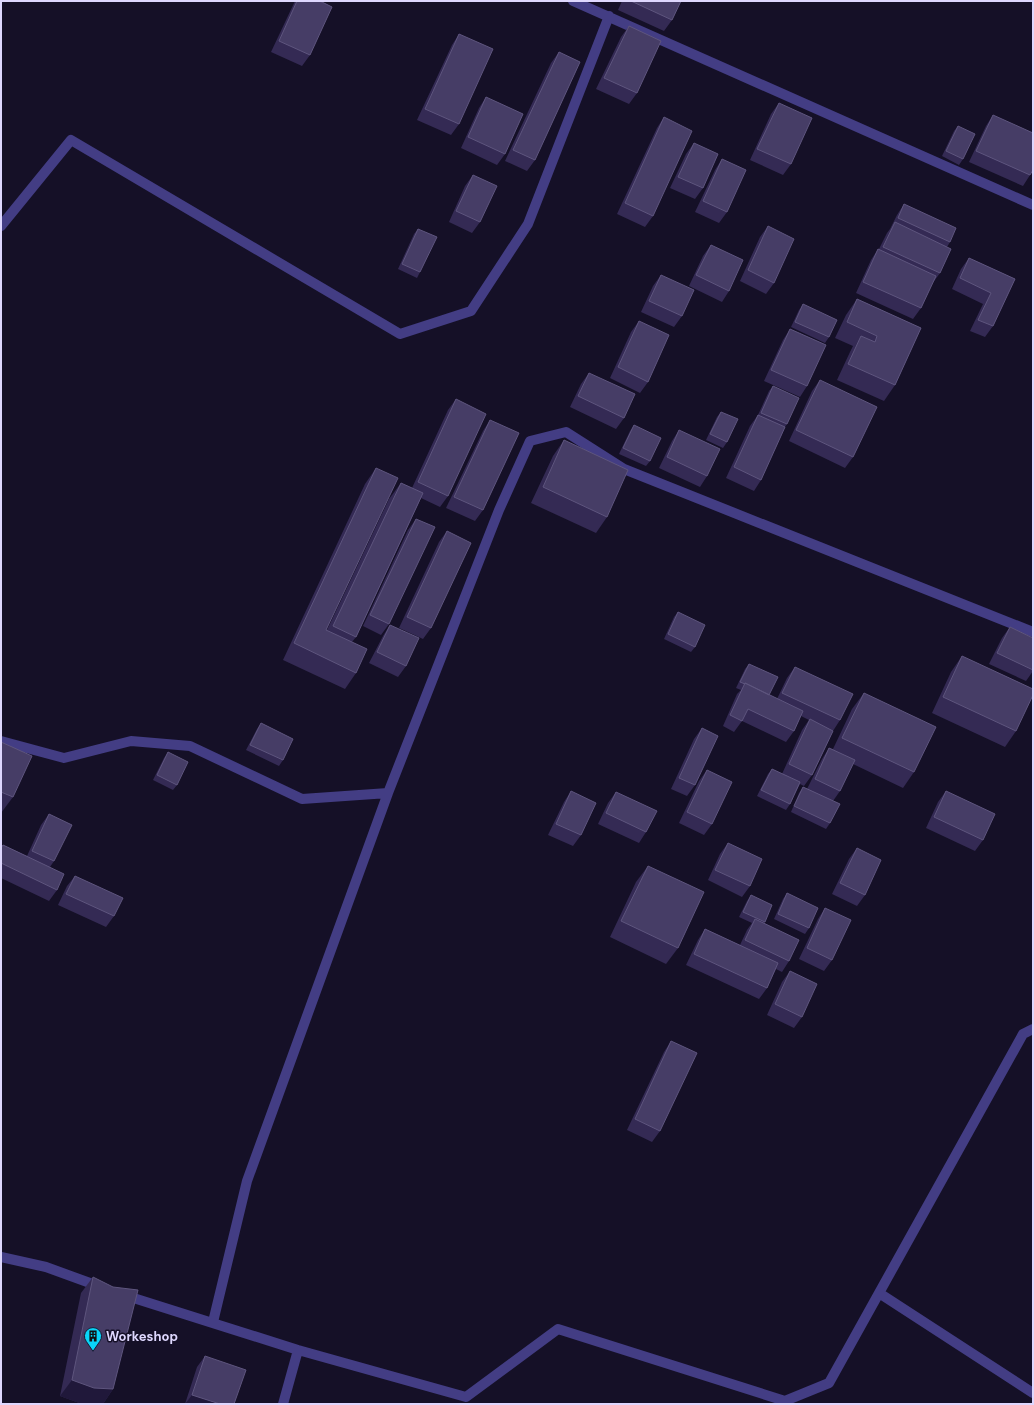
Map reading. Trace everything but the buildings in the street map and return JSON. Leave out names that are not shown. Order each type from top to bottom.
[{"type":"street","points":[[573,1],[1033,205]]},
{"type":"street","points":[[1,226],[70,140],[400,334],[471,310],[528,224],[609,16]]},
{"type":"street","points":[[213,1322],[248,1181],[388,793],[500,510],[530,441],[566,432],[624,469],[1033,632]]},
{"type":"street","points":[[1,741],[64,758],[131,741],[190,746],[302,799],[388,793]]},
{"type":"street","points":[[1,1257],[46,1267],[133,1298],[298,1350],[466,1397],[558,1329],[784,1401],[829,1382],[1023,1034],[1033,1029]]},
{"type":"street","points":[[879,1293],[1033,1393]]},
{"type":"street","points":[[283,1404],[298,1350]]},
{"type":"place","name":"Workeshop","points":[[93,1351]]}]
